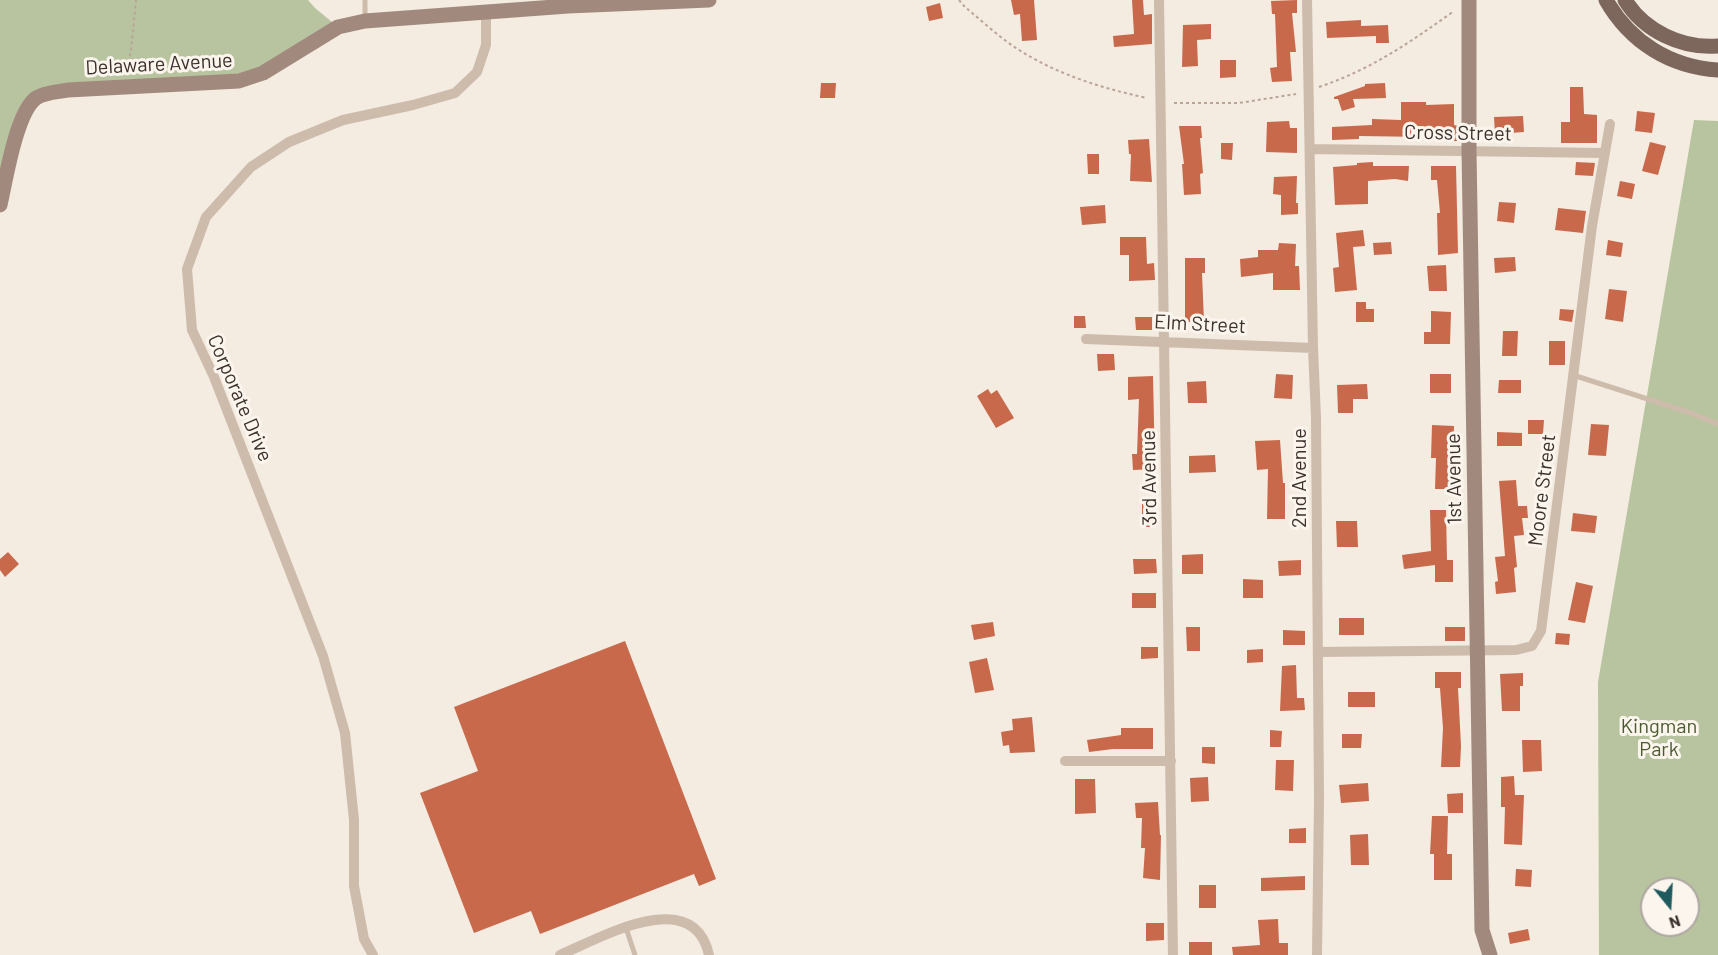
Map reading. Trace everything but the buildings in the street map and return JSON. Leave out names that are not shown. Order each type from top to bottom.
[{"type":"main road","points":[[1606,0],[1625,27],[1652,50],[1687,66],[1718,70]]},
{"type":"main road","points":[[1625,0],[1637,15],[1663,35],[1677,42],[1692,46],[1718,46]]},
{"type":"street","name":"Delaware Avenue","points":[[0,205],[19,126],[25,111],[44,94],[68,90],[239,81],[263,72],[338,27],[365,21],[568,3],[708,0]]},
{"type":"street","name":"3rd Avenue","points":[[1159,0],[1173,955]]},
{"type":"street","name":"2nd Avenue","points":[[1307,0],[1316,418],[1319,799],[1317,955]]},
{"type":"street","name":"1st Avenue","points":[[1464,3],[1469,151],[1482,930],[1490,955]]},
{"type":"street","name":"Corporate Drive","points":[[373,955],[364,939],[354,886],[354,820],[345,733],[323,656],[214,377],[192,330],[187,269],[206,217],[251,167],[289,142],[343,120],[413,105],[455,93],[477,72],[486,45],[486,12]]},
{"type":"street","name":"Moore Street","points":[[1318,652],[1516,650],[1532,646],[1541,631],[1592,226],[1610,124]]},
{"type":"street","name":"Cross Street","points":[[1310,149],[1605,153]]},
{"type":"street","name":"Elm Street","points":[[1086,339],[1165,340],[1313,348]]},
{"type":"street","points":[[1065,761],[1171,761]]},
{"type":"street","points":[[560,955],[625,927],[666,919],[692,924],[706,943],[709,955]]},
{"type":"lane","points":[[365,0],[365,21]]},
{"type":"lane","points":[[1573,375],[1718,424]]},
{"type":"lane","points":[[625,927],[635,955]]},
{"type":"path","points":[[125,87],[136,0]]},
{"type":"path","points":[[959,0],[964,7],[1016,48],[1046,66],[1084,82],[1161,101],[1179,103],[1239,103],[1308,91],[1356,74],[1398,50],[1464,3]]},
{"type":"green space","points":[[0,0],[308,0],[338,27],[263,73],[36,99],[0,205]]},
{"type":"green space","name":"Kingman Park","points":[[1694,120],[1718,121],[1718,955],[1599,955],[1598,682]]}]
